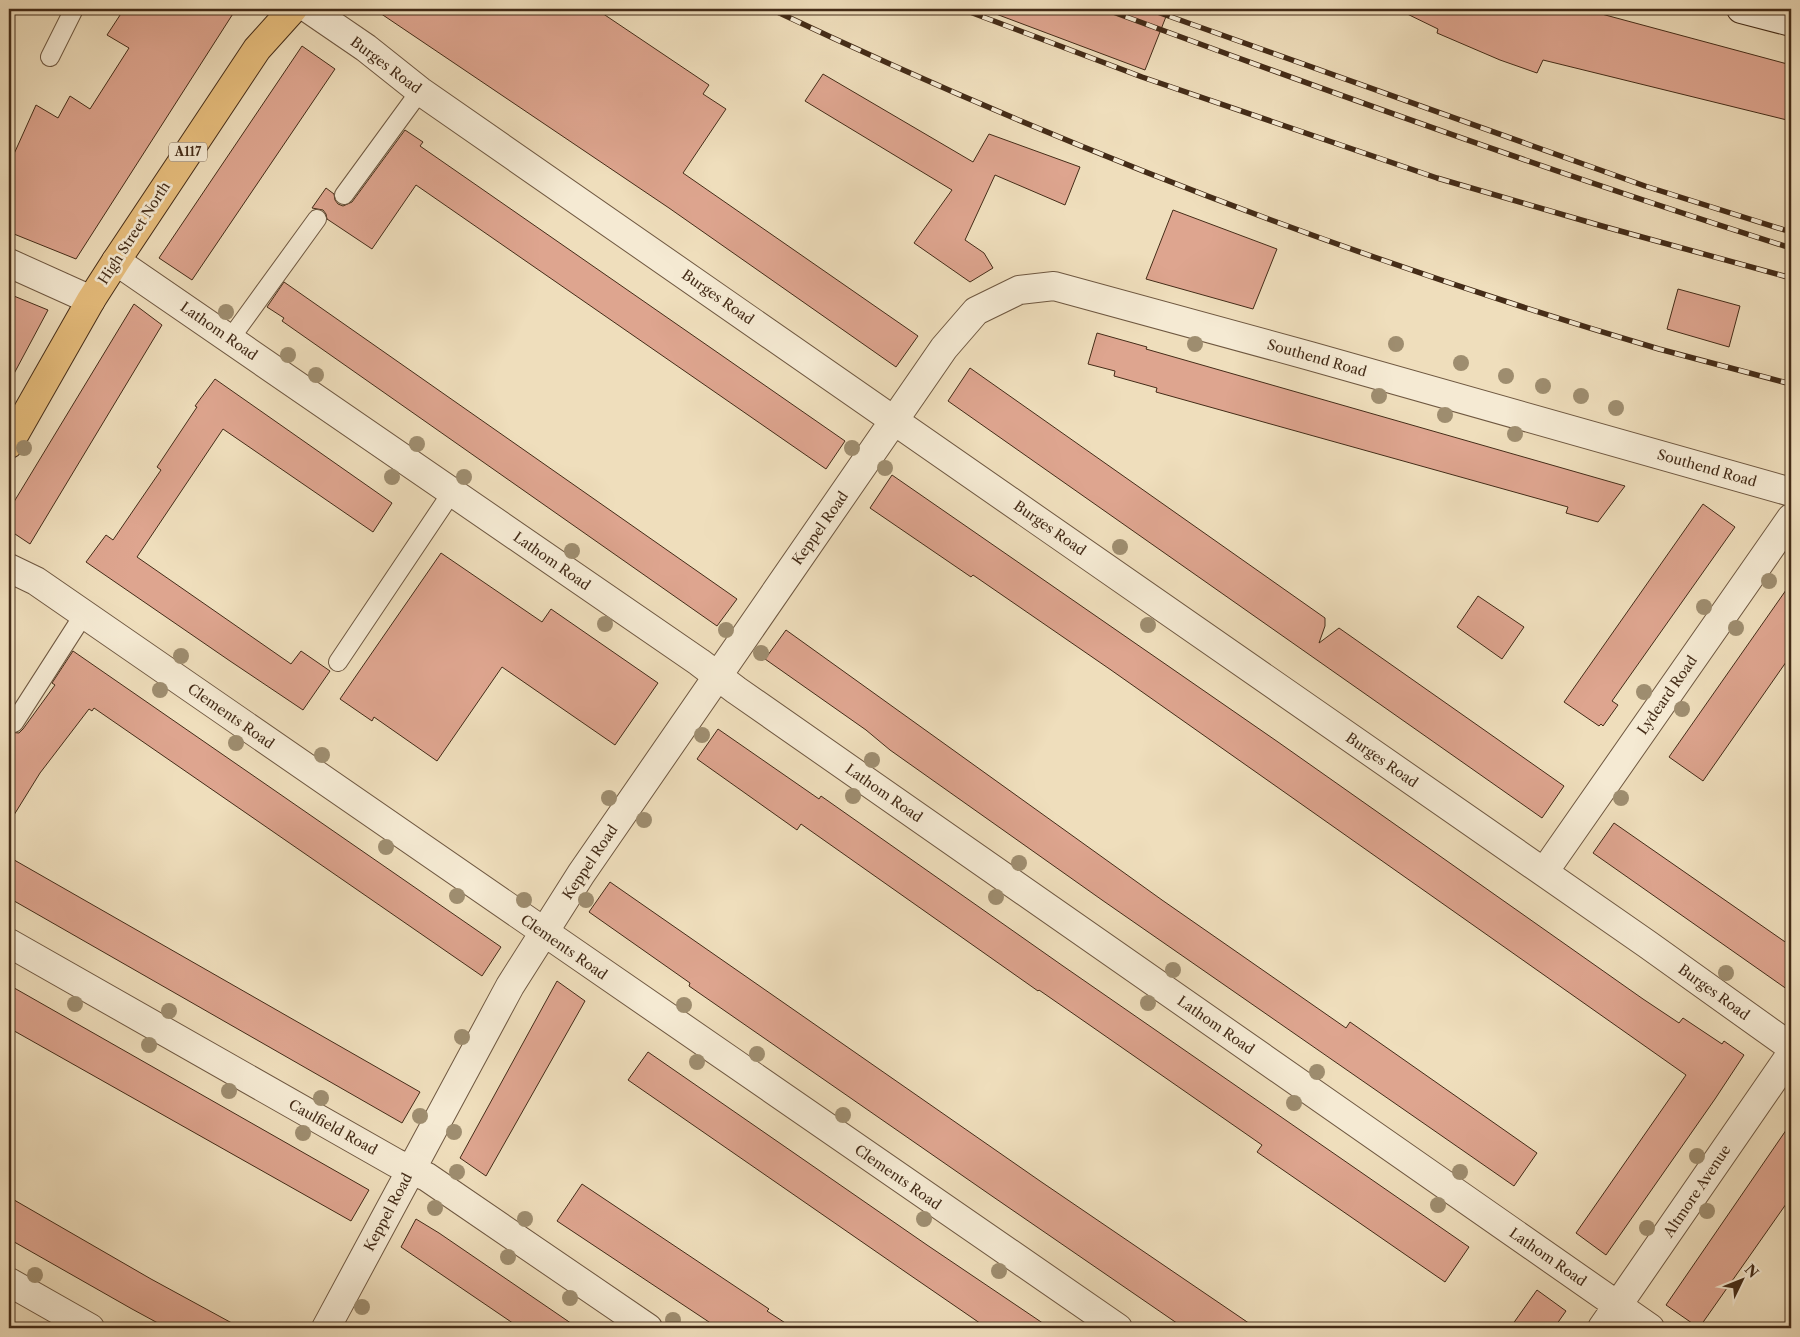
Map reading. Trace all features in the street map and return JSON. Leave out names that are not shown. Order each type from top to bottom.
[{"type":"main road","name":"High Street North","points":[[9,444],[91,300],[116,261],[257,49],[293,9]]},
{"type":"street","name":"Burges Road","points":[[309,9],[366,48],[420,91],[1544,872],[1791,1048]]},
{"type":"street","points":[[1741,9],[1791,22]]},
{"type":"street","name":"Lathom Road","points":[[116,261],[699,662],[1650,1328]]},
{"type":"street","points":[[9,263],[91,300]]},
{"type":"street","name":"Southend Road","points":[[894,420],[944,348],[976,311],[1019,290],[1054,286],[1791,492]]},
{"type":"street","name":"Keppel Road","points":[[326,1328],[510,986],[581,874],[894,420]]},
{"type":"street","name":"Lydeard Road","points":[[1544,872],[1791,518]]},
{"type":"street","name":"Clements Road","points":[[9,568],[36,581],[1118,1328]]},
{"type":"street","name":"Caulfield Road","points":[[9,943],[157,1028],[411,1170],[427,1177],[648,1328]]},
{"type":"street","name":"Altmore Avenue","points":[[1602,1328],[1791,1054]]},
{"type":"street","points":[[9,1282],[90,1328]]},
{"type":"lane","points":[[50,57],[74,9]]},
{"type":"lane","points":[[344,195],[420,91]]},
{"type":"lane","points":[[230,339],[317,219]]},
{"type":"lane","points":[[338,662],[452,492]]},
{"type":"lane","points":[[14,723],[84,614]]},
{"type":"building","points":[[124,9],[236,9],[76,259],[9,232],[9,165],[36,105],[58,118],[70,96],[90,109],[129,48],[107,35]]},
{"type":"building","points":[[374,9],[596,9],[709,85],[703,94],[726,109],[683,173],[918,336],[896,367],[669,208]]},
{"type":"building","points":[[988,9],[1169,9],[1145,70],[988,11]]},
{"type":"building","points":[[1397,9],[1583,9],[1791,65],[1791,121],[1543,60],[1537,73],[1500,60],[1437,33],[1438,29]]},
{"type":"building","points":[[302,46],[335,69],[192,280],[159,258]]},
{"type":"building","points":[[823,74],[973,162],[989,134],[1080,167],[1065,205],[995,175],[965,240],[984,253],[993,268],[970,282],[914,243],[952,190],[805,101]]},
{"type":"building","points":[[405,130],[423,142],[420,146],[845,441],[826,469],[416,185],[372,249],[327,219],[323,210],[312,208],[326,188],[334,194],[338,204],[343,206],[352,202]]},
{"type":"building","points":[[1173,210],[1277,249],[1253,309],[1146,279]]},
{"type":"building","points":[[284,282],[737,599],[717,626],[282,321],[284,318],[267,307]]},
{"type":"building","points":[[1678,289],[1740,306],[1729,347],[1667,329]]},
{"type":"building","points":[[9,294],[48,310],[9,383]]},
{"type":"building","points":[[134,304],[162,325],[30,544],[9,530],[9,510]]},
{"type":"building","points":[[1097,333],[1147,347],[1146,349],[1625,486],[1598,522],[1566,513],[1568,507],[1156,392],[1157,388],[1114,376],[1115,371],[1088,364]]},
{"type":"building","points":[[970,368],[1325,618],[1325,626],[1319,643],[1339,628],[1564,786],[1542,818],[948,401]]},
{"type":"building","points":[[215,379],[392,503],[373,532],[223,429],[137,557],[291,664],[301,651],[330,671],[303,710],[86,562],[106,535],[113,540],[161,470],[157,467],[197,407],[195,406]]},
{"type":"building","points":[[892,475],[1278,742],[1643,999],[1679,1023],[1683,1018],[1722,1044],[1724,1041],[1744,1055],[1606,1255],[1576,1233],[1686,1075],[1111,670],[973,575],[971,577],[870,508]]},
{"type":"building","points":[[1703,504],[1735,527],[1612,701],[1618,705],[1603,726],[1601,724],[1599,726],[1564,702]]},
{"type":"building","points":[[441,553],[542,622],[551,609],[658,683],[615,745],[502,667],[437,761],[374,717],[372,721],[340,699]]},
{"type":"building","points":[[1791,583],[1791,655],[1703,781],[1669,757]]},
{"type":"building","points":[[1478,596],[1524,627],[1502,659],[1457,627]]},
{"type":"building","points":[[786,630],[1162,900],[1346,1028],[1350,1022],[1537,1153],[1514,1186],[1102,900],[765,659]]},
{"type":"building","points":[[73,651],[501,947],[482,976],[94,708],[92,711],[89,709],[40,773],[9,823],[9,732],[19,733],[23,729],[55,685],[52,683]]},
{"type":"building","points":[[718,729],[819,799],[821,796],[1469,1247],[1445,1282],[1257,1152],[1262,1145],[1038,991],[801,824],[797,830],[697,759]]},
{"type":"building","points":[[1614,823],[1791,946],[1791,992],[1593,853]]},
{"type":"building","points":[[9,857],[420,1092],[402,1123],[9,898]]},
{"type":"building","points":[[610,882],[1040,1181],[1256,1328],[1184,1328],[989,1194],[689,986],[690,983],[589,912]]},
{"type":"building","points":[[557,981],[585,1001],[486,1176],[460,1158]]},
{"type":"building","points":[[9,985],[369,1190],[351,1221],[9,1028]]},
{"type":"building","points":[[648,1052],[1050,1328],[987,1328],[628,1080]]},
{"type":"building","points":[[1791,1123],[1791,1197],[1699,1328],[1666,1305]]},
{"type":"building","points":[[582,1184],[769,1309],[767,1311],[793,1328],[718,1328],[557,1221]]},
{"type":"building","points":[[9,1197],[151,1279],[241,1328],[167,1328],[132,1309],[9,1239]]},
{"type":"building","points":[[416,1219],[578,1328],[520,1328],[401,1247]]},
{"type":"building","points":[[1537,1290],[1566,1311],[1554,1328],[1510,1328]]},
{"type":"railway","points":[[771,9],[879,59],[1097,153],[1320,238],[1545,314],[1659,349],[1791,384]]},
{"type":"railway","points":[[962,9],[1142,77],[1437,178],[1791,278]]},
{"type":"railway","points":[[1105,9],[1446,133],[1618,192],[1791,248]]},
{"type":"railway","points":[[1149,9],[1645,186],[1791,232]]}]
